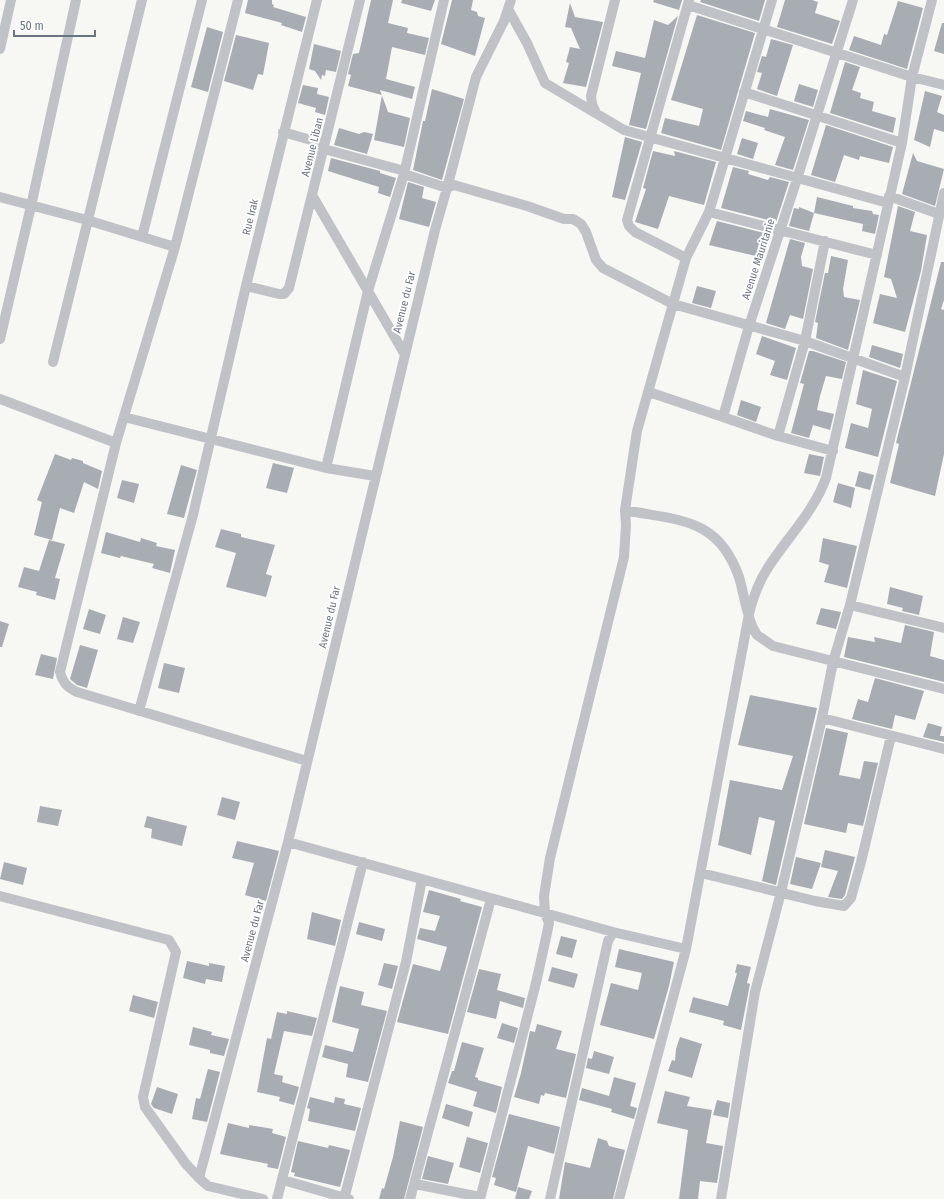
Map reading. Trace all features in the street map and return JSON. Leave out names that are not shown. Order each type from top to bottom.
[{"type":"street","points":[[0,49],[11,0]]},
{"type":"street","points":[[0,339],[76,0]]},
{"type":"street","points":[[53,362],[142,0]]},
{"type":"street","points":[[142,237],[202,0]]},
{"type":"street","points":[[238,0],[175,247],[116,443],[60,672],[63,682],[68,688],[139,711],[307,761]]},
{"type":"street","name":"Rue Irak","points":[[139,711],[181,562],[283,132],[317,0]]},
{"type":"street","name":"Avenue Liban","points":[[246,286],[279,294],[287,292],[291,283],[360,0]]},
{"type":"street","points":[[326,468],[368,291],[404,174],[444,0]]},
{"type":"street","points":[[596,112],[592,104],[591,96],[615,0]]},
{"type":"street","points":[[414,1184],[480,1198],[536,983],[549,923],[545,914],[544,896],[550,858],[624,557],[626,525],[625,510],[637,431],[686,258],[709,212],[772,0]]},
{"type":"street","name":"Avenue Mauritanie","points":[[723,417],[749,326],[781,231],[853,0]]},
{"type":"street","points":[[619,1199],[686,949],[749,614],[757,587],[768,567],[817,498],[826,478],[902,143],[912,77],[932,0]]},
{"type":"street","points":[[686,258],[635,232],[629,226],[627,220],[649,138],[689,2],[764,29],[837,51],[912,77],[944,85]]},
{"type":"street","points":[[509,5],[545,83],[565,97],[596,112],[624,130],[725,160],[797,179],[889,200],[939,214]]},
{"type":"street","name":"Avenue du Far","points":[[200,1179],[288,842],[434,230],[447,188],[476,77],[504,21],[509,5]]},
{"type":"street","points":[[744,92],[817,114],[902,143]]},
{"type":"street","points":[[283,132],[318,142],[324,149],[400,170],[404,174],[447,188],[454,185],[528,206],[564,219],[573,219],[581,224],[586,232],[596,260],[603,268],[673,304],[749,326],[756,326],[805,341],[906,377]]},
{"type":"street","points":[[721,1199],[756,992],[822,718],[833,662],[850,605],[906,377],[944,193]]},
{"type":"street","points":[[312,195],[404,353]]},
{"type":"street","points":[[0,197],[87,220],[175,247]]},
{"type":"street","points":[[709,212],[877,255]]},
{"type":"street","points":[[778,436],[805,341],[825,241]]},
{"type":"street","points":[[649,392],[778,436],[832,450]]},
{"type":"street","points":[[0,399],[116,443]]},
{"type":"street","points":[[124,417],[326,468],[375,476]]},
{"type":"street","points":[[625,510],[690,522],[707,530],[725,549],[732,562],[740,581],[749,614],[757,635],[773,646],[944,689]]},
{"type":"street","points":[[850,605],[944,628]]},
{"type":"street","points":[[822,718],[944,749]]},
{"type":"street","points":[[701,873],[838,906],[844,906],[851,898],[871,824],[891,736]]},
{"type":"street","points":[[288,842],[364,862],[545,914],[686,949]]},
{"type":"street","points":[[277,1199],[364,862]]},
{"type":"street","points":[[283,1180],[346,1199],[406,962],[422,879]]},
{"type":"street","points":[[0,896],[169,940],[176,952],[143,1097],[145,1107],[186,1164],[208,1186],[263,1199]]},
{"type":"street","points":[[410,1199],[491,899]]},
{"type":"street","points":[[550,1199],[608,941],[613,932]]},
{"type":"building","points":[[248,0],[272,0],[272,4],[274,5],[273,7],[306,17],[302,32],[281,25],[282,23],[245,13]]},
{"type":"building","points":[[371,0],[393,0],[388,23],[408,28],[407,33],[429,38],[425,55],[392,47],[386,79],[415,87],[412,99],[380,90],[382,95],[348,86],[351,75],[348,74],[353,54],[359,53]]},
{"type":"building","points":[[402,0],[435,0],[431,11],[401,3]]},
{"type":"building","points":[[452,0],[473,0],[471,10],[477,12],[478,16],[485,18],[475,56],[441,44]]},
{"type":"building","points":[[654,0],[682,0],[679,10],[653,2]]},
{"type":"building","points":[[701,0],[765,0],[759,21],[700,2]]},
{"type":"building","points":[[785,0],[812,0],[818,2],[815,13],[840,21],[832,44],[777,27]]},
{"type":"building","points":[[898,1],[923,8],[907,69],[849,50],[854,36],[881,45],[884,34],[887,35]]},
{"type":"building","points":[[570,3],[575,17],[603,22],[586,87],[563,83],[569,63],[566,62],[570,47],[580,49],[571,28],[565,27]]},
{"type":"building","points":[[697,15],[755,33],[721,150],[661,133],[665,118],[699,126],[703,109],[671,100]]},
{"type":"building","points":[[678,16],[646,129],[629,125],[641,73],[612,66],[616,51],[645,58],[654,20],[668,25]]},
{"type":"building","points":[[942,23],[944,23],[944,54],[934,51]]},
{"type":"building","points":[[207,27],[223,32],[208,92],[191,87]]},
{"type":"building","points":[[236,35],[269,43],[263,75],[258,74],[253,90],[224,81]]},
{"type":"building","points":[[771,39],[793,45],[777,96],[757,89],[762,73],[757,72],[762,56],[766,57]]},
{"type":"building","points":[[314,44],[341,51],[336,72],[326,70],[325,76],[322,75],[321,80],[315,71],[309,69]]},
{"type":"building","points":[[845,62],[860,67],[852,90],[861,93],[860,98],[874,102],[872,111],[896,118],[893,133],[830,113]]},
{"type":"building","points":[[799,84],[818,90],[813,107],[794,101]]},
{"type":"building","points":[[303,85],[318,88],[317,94],[329,97],[325,115],[315,112],[316,108],[298,103]]},
{"type":"building","points":[[432,89],[464,99],[442,180],[413,170],[423,121],[425,121]]},
{"type":"building","points":[[925,91],[942,96],[937,112],[944,115],[944,132],[934,129],[930,147],[914,140]]},
{"type":"building","points":[[382,95],[388,112],[410,118],[404,147],[374,140]]},
{"type":"building","points":[[770,109],[809,120],[793,170],[775,165],[785,137],[764,130],[765,128],[743,121],[746,111],[768,117]]},
{"type":"building","points":[[826,125],[893,147],[889,163],[860,156],[859,160],[844,155],[835,182],[811,175]]},
{"type":"building","points":[[339,128],[359,134],[364,132],[373,134],[367,154],[334,145]]},
{"type":"building","points":[[625,137],[642,142],[625,200],[612,197]]},
{"type":"building","points":[[742,138],[758,143],[753,159],[737,154]]},
{"type":"building","points":[[653,151],[675,156],[674,151],[716,162],[704,205],[669,196],[658,229],[635,222],[646,189],[643,188]]},
{"type":"building","points":[[913,153],[917,161],[944,169],[935,206],[902,194]]},
{"type":"building","points":[[331,158],[380,171],[380,173],[396,178],[390,197],[378,193],[379,187],[328,171]]},
{"type":"building","points":[[733,167],[749,171],[748,174],[768,180],[770,177],[789,182],[776,222],[721,208]]},
{"type":"building","points":[[408,182],[424,187],[422,198],[436,202],[429,227],[399,219]]},
{"type":"building","points":[[817,197],[853,206],[853,208],[872,211],[873,214],[879,215],[875,234],[862,231],[863,224],[814,213]]},
{"type":"building","points":[[898,206],[915,212],[910,231],[927,235],[921,271],[905,332],[873,323],[880,294],[897,298],[891,279],[884,277]]},
{"type":"building","points":[[799,207],[814,213],[809,231],[789,226],[794,208],[799,209]]},
{"type":"building","points":[[717,221],[772,235],[764,258],[709,245]]},
{"type":"building","points":[[790,239],[805,243],[801,257],[802,266],[813,269],[803,319],[790,315],[785,329],[766,323]]},
{"type":"building","points":[[831,256],[848,260],[843,289],[844,297],[860,300],[848,350],[816,338],[818,323],[815,322],[825,273],[828,273]]},
{"type":"building","points":[[941,262],[944,262],[944,300],[941,309],[944,310],[944,454],[935,496],[890,483],[899,444],[896,443]]},
{"type":"building","points":[[697,286],[716,291],[711,308],[692,303]]},
{"type":"building","points":[[762,336],[796,348],[787,380],[770,375],[775,361],[756,354]]},
{"type":"building","points":[[872,345],[903,354],[900,368],[869,357]]},
{"type":"building","points":[[809,351],[846,362],[842,379],[826,376],[820,396],[817,410],[834,414],[830,430],[813,425],[809,438],[791,433],[804,384],[800,383]]},
{"type":"building","points":[[863,370],[897,381],[878,457],[845,448],[851,423],[868,428],[872,409],[856,404]]},
{"type":"building","points":[[741,400],[761,407],[756,422],[737,415]]},
{"type":"building","points":[[55,454],[71,460],[72,458],[83,461],[83,463],[102,471],[98,489],[84,482],[74,513],[60,508],[52,540],[34,535],[42,502],[37,500]]},
{"type":"building","points":[[809,454],[824,457],[820,476],[804,473]]},
{"type":"building","points":[[273,463],[294,468],[287,493],[266,488]]},
{"type":"building","points":[[181,465],[197,470],[184,518],[167,514]]},
{"type":"building","points":[[859,471],[874,475],[870,490],[855,486]]},
{"type":"building","points":[[122,480],[139,484],[134,503],[117,498]]},
{"type":"building","points":[[838,483],[855,488],[851,508],[833,502]]},
{"type":"building","points":[[221,529],[241,534],[241,537],[275,545],[266,574],[272,576],[266,597],[226,587],[236,553],[215,547]]},
{"type":"building","points":[[106,532],[140,542],[141,538],[157,543],[156,546],[175,550],[170,573],[152,568],[154,564],[101,553]]},
{"type":"building","points":[[823,538],[857,546],[847,588],[824,582],[829,565],[819,562]]},
{"type":"building","points":[[49,540],[65,544],[55,578],[60,579],[55,600],[36,595],[37,592],[18,587],[24,567],[39,571]]},
{"type":"building","points":[[890,587],[923,596],[919,615],[902,611],[903,608],[887,604]]},
{"type":"building","points":[[821,608],[841,612],[836,629],[816,624]]},
{"type":"building","points":[[89,609],[106,615],[100,634],[83,629]]},
{"type":"building","points":[[123,617],[140,622],[133,643],[117,639]]},
{"type":"building","points":[[0,621],[9,624],[2,647],[0,647]]},
{"type":"building","points":[[905,625],[934,632],[930,656],[944,660],[944,682],[844,657],[848,637],[875,642],[874,637],[901,643]]},
{"type":"building","points":[[80,645],[98,650],[87,688],[77,685],[70,679]]},
{"type":"building","points":[[41,654],[57,658],[53,679],[35,675]]},
{"type":"building","points":[[164,663],[185,668],[179,693],[158,688]]},
{"type":"building","points":[[875,678],[924,691],[915,720],[895,715],[892,729],[852,719],[858,699],[868,702]]},
{"type":"building","points":[[750,695],[817,708],[776,885],[762,881],[775,821],[759,817],[751,855],[718,845],[730,780],[782,790],[793,756],[738,745]]},
{"type":"building","points":[[928,723],[942,727],[940,736],[944,736],[944,742],[923,737]]},
{"type":"building","points":[[826,728],[848,733],[839,775],[860,779],[864,761],[878,763],[863,826],[848,823],[846,833],[804,824]]},
{"type":"building","points":[[222,797],[240,802],[235,820],[217,815]]},
{"type":"building","points":[[40,806],[62,810],[58,826],[37,822]]},
{"type":"building","points":[[147,816],[187,826],[182,846],[151,838],[152,829],[144,827]]},
{"type":"building","points":[[237,841],[279,851],[266,901],[245,895],[254,863],[232,858]]},
{"type":"building","points":[[825,850],[855,857],[845,895],[842,899],[828,897],[838,871],[821,867]]},
{"type":"building","points":[[796,857],[821,863],[812,889],[790,884]]},
{"type":"building","points":[[4,862],[27,868],[23,885],[0,879]]},
{"type":"building","points":[[429,890],[461,899],[460,901],[482,907],[448,1034],[397,1022],[413,964],[440,971],[447,947],[417,939],[420,928],[435,931],[440,916],[423,912]]},
{"type":"building","points":[[312,912],[341,920],[335,946],[307,939]]},
{"type":"building","points":[[359,922],[385,929],[382,941],[356,934]]},
{"type":"building","points":[[561,936],[577,940],[572,958],[556,954]]},
{"type":"building","points":[[619,949],[674,962],[654,1039],[600,1025],[611,983],[638,990],[642,973],[615,967]]},
{"type":"building","points":[[187,961],[209,966],[209,963],[225,966],[222,982],[206,979],[205,984],[183,978]]},
{"type":"building","points":[[384,963],[398,966],[392,989],[378,985]]},
{"type":"building","points":[[737,964],[751,967],[747,983],[750,984],[741,1030],[723,1025],[724,1021],[689,1012],[693,997],[728,1006],[737,973],[735,973]]},
{"type":"building","points":[[552,967],[578,974],[574,988],[548,981]]},
{"type":"building","points":[[479,969],[501,974],[497,990],[525,998],[523,1008],[500,1001],[496,1019],[467,1012]]},
{"type":"building","points":[[340,986],[364,992],[361,1005],[387,1011],[368,1082],[346,1077],[348,1064],[322,1057],[325,1045],[353,1052],[359,1029],[332,1022]]},
{"type":"building","points":[[133,995],[158,1002],[154,1018],[129,1011]]},
{"type":"building","points":[[287,1011],[317,1018],[312,1036],[284,1031],[274,1074],[283,1076],[282,1082],[299,1087],[294,1105],[279,1101],[280,1097],[257,1092],[267,1038],[271,1039],[277,1012],[287,1014]]},
{"type":"building","points":[[502,1023],[518,1028],[514,1043],[497,1038]]},
{"type":"building","points":[[537,1024],[562,1031],[556,1049],[576,1054],[566,1098],[545,1093],[544,1096],[541,1095],[539,1104],[514,1097],[530,1031],[535,1032]]},
{"type":"building","points":[[193,1027],[212,1032],[211,1035],[229,1039],[224,1056],[210,1053],[210,1050],[189,1045]]},
{"type":"building","points":[[680,1037],[702,1044],[692,1078],[668,1071],[672,1060],[675,1061],[676,1049]]},
{"type":"building","points":[[462,1042],[484,1048],[475,1077],[478,1078],[478,1080],[502,1087],[496,1113],[473,1106],[477,1092],[448,1083],[452,1071],[454,1071]]},
{"type":"building","points":[[594,1051],[614,1057],[609,1074],[586,1068],[588,1058],[592,1059]]},
{"type":"building","points":[[208,1069],[220,1072],[207,1122],[192,1119],[196,1098],[200,1099]]},
{"type":"building","points":[[614,1077],[636,1083],[630,1106],[637,1108],[634,1119],[611,1112],[612,1109],[579,1100],[582,1088],[609,1096]]},
{"type":"building","points":[[157,1087],[178,1094],[172,1114],[154,1108],[151,1104]]},
{"type":"building","points":[[665,1091],[690,1097],[687,1106],[712,1110],[706,1143],[723,1146],[717,1183],[700,1181],[698,1199],[679,1199],[688,1130],[657,1123]]},
{"type":"building","points":[[310,1097],[334,1103],[335,1097],[345,1099],[344,1104],[361,1108],[355,1131],[308,1121],[310,1109],[307,1108]]},
{"type":"building","points":[[717,1100],[730,1103],[728,1118],[713,1115]]},
{"type":"building","points":[[446,1104],[473,1112],[469,1127],[442,1118]]},
{"type":"building","points":[[509,1114],[560,1127],[554,1154],[528,1146],[516,1192],[494,1185],[496,1178],[492,1177]]},
{"type":"building","points":[[400,1121],[423,1127],[404,1199],[379,1199],[382,1188],[384,1189],[393,1157]]},
{"type":"building","points":[[228,1123],[249,1128],[249,1125],[273,1129],[272,1133],[286,1137],[278,1169],[267,1167],[268,1164],[220,1154]]},
{"type":"building","points":[[467,1137],[488,1143],[480,1173],[459,1167]]},
{"type":"building","points":[[598,1138],[607,1141],[609,1146],[625,1150],[613,1199],[559,1199],[565,1162],[590,1168]]},
{"type":"building","points":[[298,1141],[328,1148],[329,1145],[350,1150],[340,1187],[294,1176],[295,1173],[291,1172]]},
{"type":"building","points":[[428,1156],[454,1163],[448,1184],[422,1179]]},
{"type":"building","points":[[518,1187],[532,1191],[529,1199],[515,1199]]}]
